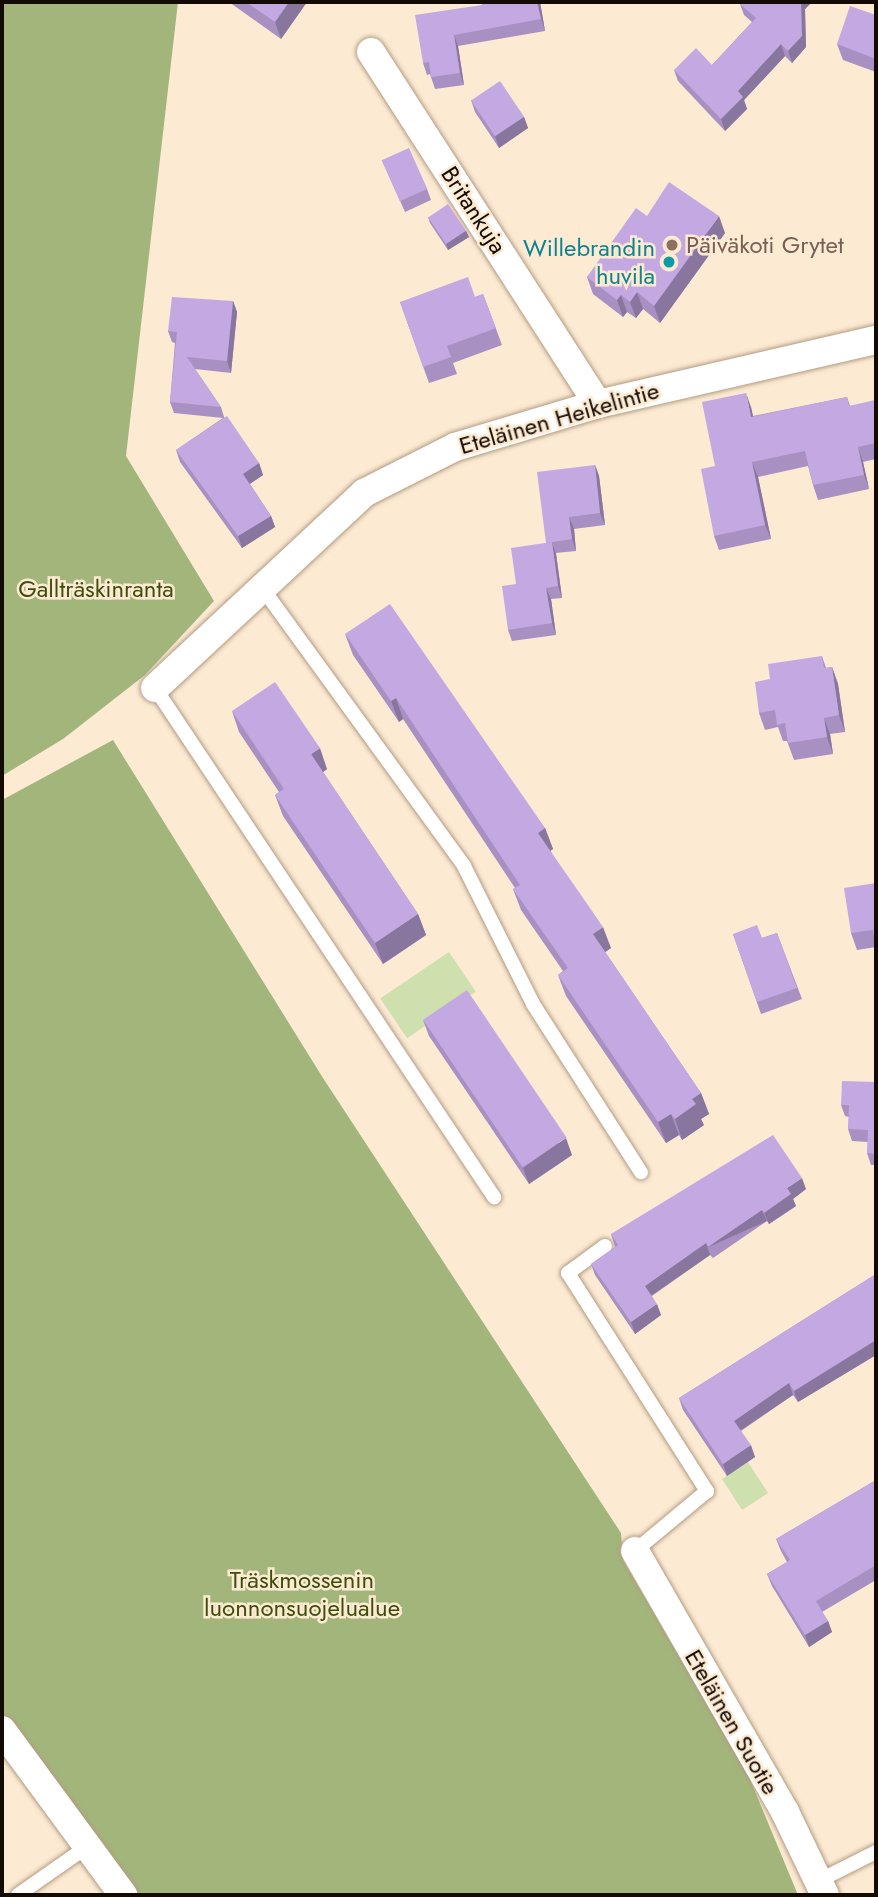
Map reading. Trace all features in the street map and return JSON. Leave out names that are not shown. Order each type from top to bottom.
[{"type":"street","name":"Britankuja","points":[[372,52],[598,404]]},
{"type":"street","name":"Eteläinen Heikelintie","points":[[155,688],[365,493],[456,447],[598,404],[876,340]]},
{"type":"street","name":"Eteläinen Suotie","points":[[635,1551],[785,1812],[822,1888]]},
{"type":"street","points":[[2,1730],[123,1895]]},
{"type":"lane","points":[[263,589],[464,866],[533,1004],[641,1172]]},
{"type":"lane","points":[[155,688],[494,1197]]},
{"type":"lane","points":[[605,1246],[568,1273],[707,1491],[635,1551]]},
{"type":"lane","points":[[18,1895],[88,1846]]},
{"type":"lane","points":[[822,1888],[876,1852]]},
{"type":"green space","name":"Gallträskinranta","points":[[2,2],[178,2],[126,456],[214,601],[145,675],[63,739],[2,776]]},
{"type":"green space","name":"Träskmossenin luonnonsuojelualue","points":[[113,740],[323,1078],[621,1533],[623,1560],[749,1777],[798,1895],[131,1895],[2,1715],[2,800]]},
{"type":"green space","points":[[449,952],[476,992],[407,1038],[380,998]]},
{"type":"green space","points":[[748,1462],[768,1493],[742,1510],[722,1479]]},
{"type":"building","points":[[246,2],[289,2],[275,22]]},
{"type":"building","points":[[482,2],[537,2],[541,19],[454,35],[460,73],[431,77],[429,62],[423,63],[415,15],[482,5]]},
{"type":"building","points":[[741,2],[801,2],[802,36],[788,51],[781,44],[738,91],[743,97],[721,119],[674,70],[696,48],[712,65],[756,18]]},
{"type":"building","points":[[850,6],[876,15],[876,59],[837,44]]},
{"type":"building","points":[[500,81],[524,117],[495,136],[471,101]]},
{"type":"building","points":[[409,148],[427,189],[400,201],[382,160]]},
{"type":"building","name":"Willebrandin huvila","points":[[669,182],[719,216],[654,306],[637,292],[630,302],[621,295],[617,300],[587,277],[636,208],[647,216]]},
{"type":"building","points":[[448,204],[466,231],[446,244],[428,217]]},
{"type":"building","points":[[468,277],[475,297],[483,294],[496,328],[447,346],[451,357],[423,367],[400,302]]},
{"type":"building","points":[[172,297],[233,301],[227,361],[187,357],[221,407],[170,402],[177,332],[168,331]]},
{"type":"building","points":[[746,393],[751,417],[847,397],[849,406],[875,400],[876,443],[858,447],[864,475],[813,485],[805,451],[752,462],[765,525],[714,536],[701,469],[715,466],[702,402]]},
{"type":"building","points":[[227,416],[259,463],[243,474],[271,516],[238,536],[176,450]]},
{"type":"building","points":[[595,465],[600,513],[569,517],[572,539],[546,543],[537,472]]},
{"type":"building","points":[[552,542],[558,586],[546,588],[552,623],[508,630],[502,586],[516,584],[511,548]]},
{"type":"building","points":[[390,604],[545,828],[538,833],[603,927],[593,934],[701,1093],[692,1099],[696,1104],[675,1119],[671,1114],[658,1122],[558,975],[568,968],[513,889],[520,885],[396,698],[391,701],[345,634]]},
{"type":"building","points":[[822,656],[824,668],[832,667],[839,715],[824,718],[827,737],[788,743],[785,723],[777,725],[775,710],[759,713],[755,682],[770,679],[768,664]]},
{"type":"building","points":[[275,682],[320,748],[311,754],[418,914],[375,943],[275,795],[284,789],[232,711]]},
{"type":"building","points":[[876,883],[876,948],[873,930],[851,933],[844,888]]},
{"type":"building","points":[[757,925],[762,938],[777,933],[797,988],[757,1002],[733,934]]},
{"type":"building","points":[[467,990],[567,1138],[523,1167],[423,1020]]},
{"type":"building","points":[[842,1081],[876,1082],[876,1154],[867,1153],[868,1130],[848,1129],[849,1105],[841,1105]]},
{"type":"building","points":[[773,1135],[802,1178],[787,1188],[791,1194],[764,1213],[762,1210],[708,1247],[706,1243],[645,1286],[657,1304],[631,1322],[591,1264],[618,1245],[611,1234]]},
{"type":"building","points":[[876,1274],[876,1340],[794,1391],[789,1383],[734,1421],[751,1445],[723,1464],[679,1398]]},
{"type":"building","points":[[876,1480],[876,1565],[816,1601],[828,1621],[805,1635],[767,1574],[790,1560],[776,1539]]},
{"type":"place","name":"Päiväkoti Grytet","points":[[672,245]]},
{"type":"place","name":"Willebrandin huvila","points":[[669,262]]}]
